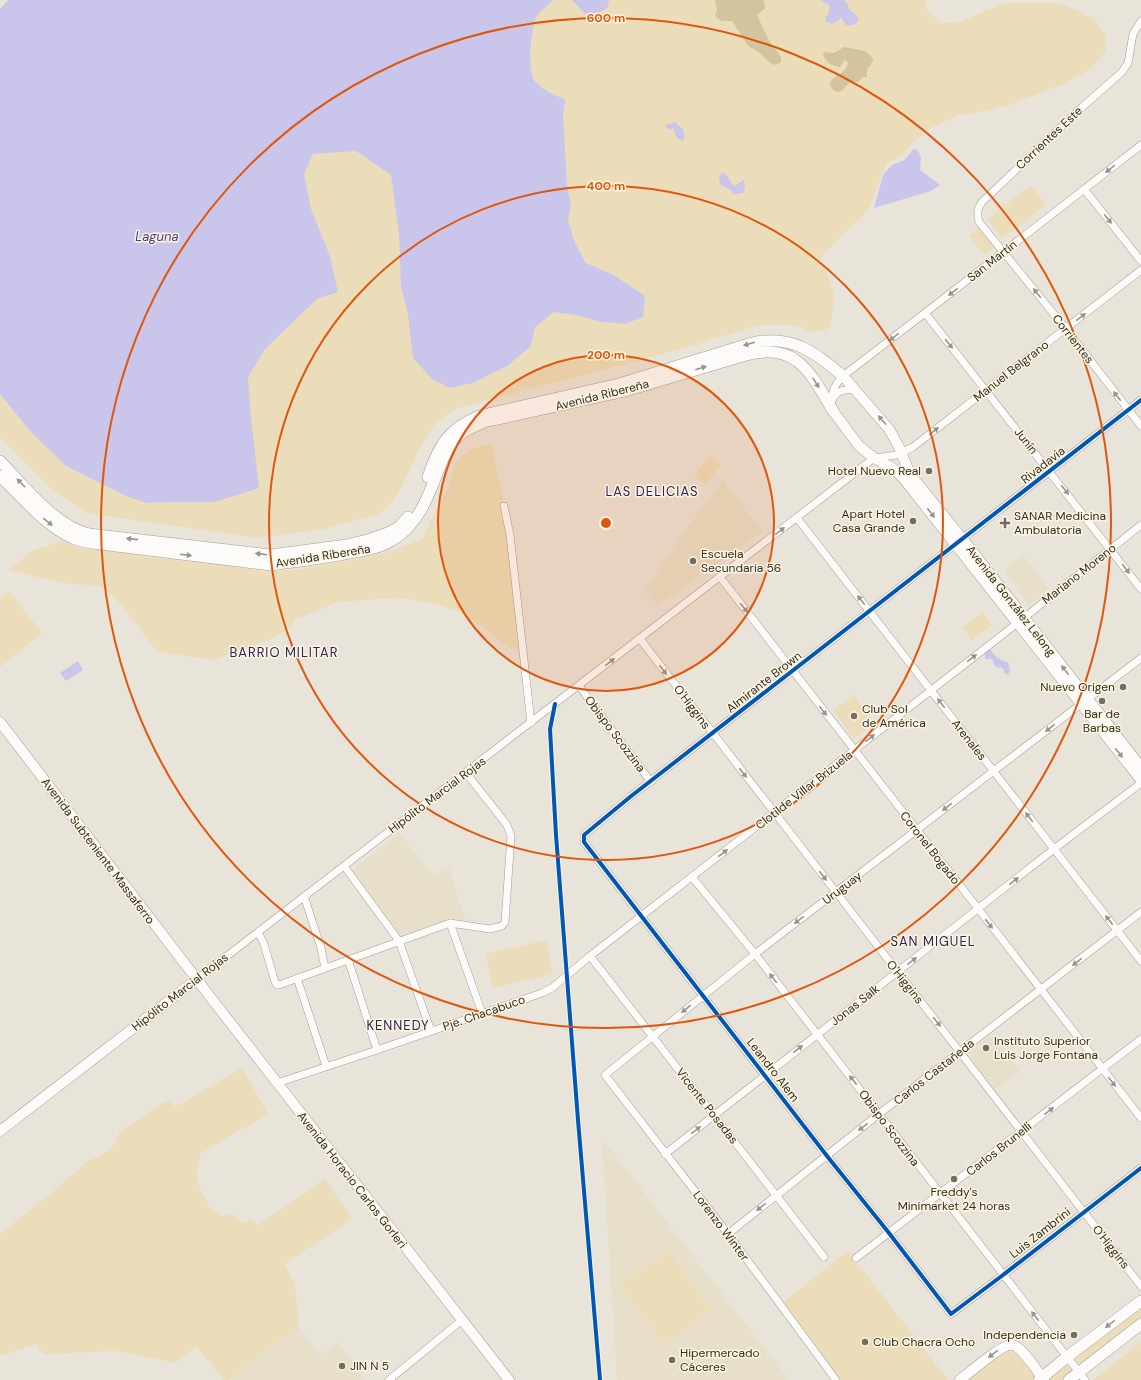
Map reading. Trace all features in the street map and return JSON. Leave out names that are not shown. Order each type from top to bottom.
[{"type":"main road","name":"Avenida Ribereña","points":[[0,461],[52,514],[79,532],[281,555],[347,545],[371,539],[399,527],[416,507],[440,446],[458,427],[479,416],[619,384],[762,341],[788,341],[802,346],[813,352],[843,376]]},
{"type":"main road","name":"Avenida Ribereña","points":[[0,476],[42,517],[57,529],[74,539],[100,544],[256,564],[284,564],[371,549],[393,540],[403,533],[420,514],[443,457],[449,446],[459,436],[472,427],[484,422],[625,391],[746,355],[767,351],[788,356],[804,368],[814,378],[832,406]]},
{"type":"main road","name":"Avenida González Lelong","points":[[843,376],[889,429],[902,454],[911,481]]},
{"type":"main road","name":"Avenida González Lelong","points":[[832,406],[859,446],[874,458],[894,469],[911,481],[1084,702],[1141,782]]},
{"type":"main road","name":"Avenida González Lelong","points":[[1084,702],[1141,767]]},
{"type":"main road","name":"Avenida Subteniente Massaferro","points":[[0,722],[197,979]]},
{"type":"main road","name":"Avenida Horacio Carlos Gorleri","points":[[197,979],[509,1380]]},
{"type":"main road","name":"Hipólito Marcial Rojas","points":[[0,1131],[197,979]]},
{"type":"main road","points":[[960,1380],[1008,1344],[1014,1345],[1020,1349],[1042,1379],[1067,1357],[1141,1301]]},
{"type":"main road","points":[[1069,1380],[1082,1376],[1141,1324]]},
{"type":"street","name":"Corrientes Este","points":[[1003,252],[979,222],[977,213],[978,207],[1018,167],[1122,72],[1128,63],[1133,34],[1141,20]]},
{"type":"street","name":"San Martín","points":[[832,406],[832,393],[834,386],[843,376],[1141,145]]},
{"type":"street","points":[[1084,188],[1141,261]]},
{"type":"street","name":"Corrientes","points":[[1003,252],[1066,329],[1141,426]]},
{"type":"street","name":"Manuel Belgrano","points":[[874,458],[902,454],[913,447],[1141,270]]},
{"type":"street","name":"Junín","points":[[925,313],[1141,588]]},
{"type":"street","points":[[832,406],[834,396],[842,390],[855,390]]},
{"type":"street","name":"Rivadavia","points":[[959,542],[1141,400]]},
{"type":"street","name":"Hipólito Marcial Rojas","points":[[197,979],[874,458]]},
{"type":"street","points":[[504,506],[510,535],[531,723]]},
{"type":"street","name":"Arenales","points":[[797,518],[1141,961]]},
{"type":"street","name":"Mariano Moreno","points":[[1021,621],[1141,525]]},
{"type":"street","name":"Almirante Brown","points":[[584,835],[959,542]]},
{"type":"street","name":"Coronel Bogado","points":[[720,577],[1141,1118]]},
{"type":"street","name":"Clotilde Villar Brizuela","points":[[590,956],[1021,621]]},
{"type":"street","name":"O'Higgins","points":[[640,639],[1141,1286]]},
{"type":"street","name":"Uruguay","points":[[604,1075],[755,954],[1141,658]]},
{"type":"street","name":"Obispo Scozzina","points":[[579,686],[651,782]]},
{"type":"street","points":[[258,932],[264,944],[277,985],[450,923],[490,929],[502,926],[505,922],[511,836],[507,825],[466,773]]},
{"type":"street","name":"Jonas Salk","points":[[665,1154],[1141,782]]},
{"type":"street","name":"Leandro Alem","points":[[584,835],[584,842],[951,1314]]},
{"type":"street","points":[[344,866],[399,941],[431,1031]]},
{"type":"street","name":"Obispo Scozzina","points":[[692,877],[755,954],[1082,1376]]},
{"type":"street","points":[[304,896],[325,968]]},
{"type":"street","name":"Carlos Castañeda","points":[[728,1234],[879,1114],[1141,912]]},
{"type":"street","points":[[450,923],[482,1013]]},
{"type":"street","name":"Pje. Chacabuco","points":[[277,1083],[378,1050],[542,993],[552,988],[590,956]]},
{"type":"street","name":"Vicente Posadas","points":[[590,956],[824,1257]]},
{"type":"street","points":[[348,959],[378,1050]]},
{"type":"street","points":[[297,978],[326,1066]]},
{"type":"street","name":"Carlos Brunelli","points":[[856,1258],[1141,1039]]},
{"type":"street","name":"Lorenzo Winter","points":[[604,1075],[728,1234],[836,1380]]},
{"type":"street","name":"Luis Zambrini","points":[[951,1314],[1141,1168]]},
{"type":"street","points":[[389,1380],[462,1320]]},
{"type":"shaded area","points":[[553,0],[572,0],[585,14],[608,7],[609,0],[925,0],[926,9],[941,23],[957,23],[1005,3],[1059,3],[1094,19],[1105,35],[1106,51],[1093,67],[1066,83],[993,110],[959,115],[930,128],[914,141],[903,156],[887,163],[867,212],[821,256],[834,292],[831,327],[825,330],[808,332],[801,327],[789,325],[759,325],[678,350],[455,409],[435,424],[420,447],[401,488],[389,506],[379,514],[324,529],[257,538],[86,513],[52,490],[0,437],[0,394],[30,431],[66,466],[126,496],[147,503],[171,502],[251,418],[248,377],[265,349],[317,299],[338,291],[330,256],[311,209],[304,174],[313,154],[356,151],[391,175],[399,234],[401,287],[408,315],[432,379],[450,388],[473,383],[531,346],[535,327],[554,312],[575,315],[601,322],[625,324],[645,296],[614,275],[586,263],[575,243],[568,221],[571,206],[567,185],[563,115],[565,99],[552,94],[541,87],[534,80],[532,75],[530,49],[534,24],[539,13]]},
{"type":"shaded area","points":[[715,0],[764,0],[765,8],[757,15],[768,39],[781,57],[781,62],[775,65],[769,62],[760,53],[748,46],[732,21],[721,21],[715,16],[717,10]]},
{"type":"shaded area","points":[[844,47],[865,51],[873,59],[872,63],[867,69],[867,77],[863,77],[858,82],[851,82],[839,92],[836,92],[832,88],[830,82],[843,72],[848,63],[846,60],[840,67],[834,66],[826,60],[823,55],[824,52],[834,53]]},
{"type":"shaded area","points":[[1031,185],[1046,205],[1002,239],[987,219]]},
{"type":"shaded area","points":[[979,227],[995,247],[984,255],[969,236]]},
{"type":"shaded area","points":[[483,445],[492,445],[510,535],[523,649],[509,648],[488,630],[458,612],[436,604],[394,598],[338,602],[295,620],[292,626],[277,636],[215,660],[158,652],[117,600],[99,586],[62,583],[8,570],[32,551],[62,541],[84,549],[101,549],[153,558],[205,562],[266,572],[301,569],[392,551],[420,540],[424,536],[433,515],[447,491],[455,464],[458,459],[468,451]]},
{"type":"shaded area","points":[[710,456],[721,466],[705,484],[694,475]]},
{"type":"shaded area","name":"Escuela Secundaria 56","points":[[723,480],[762,531],[658,606],[644,592],[688,526]]},
{"type":"shaded area","points":[[1024,555],[1049,589],[1029,605],[1004,570]]},
{"type":"shaded area","points":[[9,591],[42,633],[0,667],[0,598]]},
{"type":"shaded area","points":[[982,612],[992,625],[972,641],[962,628]]},
{"type":"shaded area","name":"Club Sol de América","points":[[854,695],[874,723],[854,739],[833,710]]},
{"type":"shaded area","points":[[399,833],[434,876],[449,867],[465,920],[446,920],[399,937],[350,872]]},
{"type":"shaded area","points":[[546,940],[553,974],[493,988],[485,954]]},
{"type":"shaded area","points":[[991,1035],[1020,1071],[995,1090],[967,1053]]},
{"type":"shaded area","points":[[242,1068],[268,1114],[201,1153],[197,1177],[200,1188],[210,1208],[223,1216],[229,1214],[234,1215],[238,1221],[244,1223],[249,1219],[258,1225],[325,1179],[352,1219],[284,1264],[295,1285],[299,1327],[229,1380],[224,1380],[197,1347],[175,1363],[118,1351],[44,1354],[36,1344],[0,1356],[0,1234],[55,1190],[88,1161],[101,1155],[115,1144],[119,1133],[157,1106],[165,1102],[171,1102],[175,1107]]},
{"type":"shaded area","points":[[602,1142],[609,1147],[789,1380],[617,1380]]},
{"type":"shaded area","points":[[668,1250],[712,1311],[664,1346],[620,1285]]},
{"type":"shaded area","name":"Club Chacra Ocho","points":[[848,1251],[948,1380],[840,1380],[781,1304]]},
{"type":"shaded area","points":[[1141,1304],[1141,1319],[1083,1364],[1078,1363],[1076,1360],[1076,1355]]},
{"type":"shaded area","points":[[299,1327],[320,1355],[338,1342],[364,1377],[360,1380],[233,1380],[231,1378]]},
{"type":"shaded area","points":[[1141,1342],[1141,1380],[1093,1380]]},
{"type":"shaded area","points":[[1009,1351],[1018,1354],[1038,1380],[968,1380],[994,1359]]},
{"type":"shaded area","points":[[1066,1365],[1070,1368],[1071,1373],[1063,1380],[1047,1380]]},
{"type":"water","name":"Laguna","points":[[8,0],[553,0],[536,18],[531,40],[530,59],[532,75],[537,84],[548,92],[565,99],[563,115],[567,185],[571,206],[568,221],[575,243],[586,263],[614,275],[645,296],[643,317],[625,324],[601,322],[575,315],[554,312],[535,327],[531,346],[507,366],[473,383],[450,388],[432,379],[413,358],[408,315],[401,287],[399,234],[391,175],[356,151],[313,154],[304,174],[311,209],[330,256],[338,292],[317,299],[265,349],[248,377],[259,488],[215,502],[146,503],[126,496],[66,466],[30,431],[0,394],[0,9]]},
{"type":"water","points":[[572,0],[609,0],[608,7],[597,14],[585,14]]},
{"type":"water","points":[[844,0],[849,9],[859,18],[858,20],[855,24],[850,25],[846,25],[841,17],[832,24],[826,22],[825,17],[828,14],[830,7],[828,4],[820,1]]},
{"type":"water","points":[[675,122],[685,135],[683,141],[677,138],[673,128],[670,130],[666,127],[666,125]]},
{"type":"water","points":[[913,149],[918,150],[921,158],[920,170],[940,185],[931,191],[874,208],[883,175],[893,164],[903,161]]},
{"type":"water","points":[[724,173],[734,186],[744,180],[745,187],[743,193],[733,194],[731,190],[721,185],[719,179],[720,174]]},
{"type":"water","points":[[988,649],[991,650],[995,656],[1008,662],[1010,670],[1008,675],[1004,673],[1003,668],[998,668],[994,665],[992,659],[986,659],[984,653]]},
{"type":"water","points":[[78,661],[83,670],[66,681],[60,673]]},
{"type":"cycle path","points":[[1141,400],[630,797],[584,835],[584,842],[951,1314],[1141,1168]]},
{"type":"cycle path","points":[[555,704],[550,729],[556,835],[600,1380]]},
{"type":"place","name":"Hotel Nuevo Real","points":[[929,471]]},
{"type":"place","name":"Apart Hotel Casa Grande","points":[[913,521]]},
{"type":"place","name":"SANAR Medicina Ambulatoria","points":[[1005,523]]},
{"type":"place","name":"Escuela Secundaria 56","points":[[693,561]]},
{"type":"place","name":"Nuevo Origen","points":[[1123,687]]},
{"type":"place","name":"Bar de Barbas","points":[[1102,701]]},
{"type":"place","name":"Club Sol de América","points":[[854,716]]},
{"type":"place","name":"Instituto Superior Luis Jorge Fontana","points":[[986,1048]]},
{"type":"place","name":"Freddy's Minimarket 24 horas","points":[[954,1179]]},
{"type":"place","name":"Independencia","points":[[1074,1335]]},
{"type":"place","name":"Club Chacra Ocho","points":[[865,1342]]},
{"type":"place","name":"Hipermercado Cáceres","points":[[672,1360]]},
{"type":"place","name":"JIN N 5","points":[[342,1366]]},
{"type":"district","name":"LAS DELICIAS","points":[[652,491]]},
{"type":"district","name":"BARRIO MILITAR","points":[[284,652]]},
{"type":"district","name":"SAN MIGUEL","points":[[933,941]]},
{"type":"district","name":"KENNEDY","points":[[398,1025]]}]
